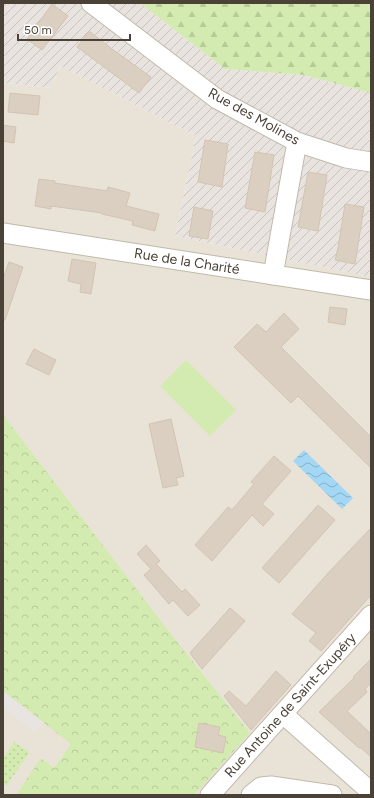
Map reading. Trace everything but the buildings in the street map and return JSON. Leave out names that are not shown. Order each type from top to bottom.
[{"type":"street","name":"Rue des Molines","points":[[91,3],[217,99],[297,142],[346,158],[371,162]]},
{"type":"street","points":[[273,275],[297,142]]},
{"type":"street","name":"Rue de la Charité","points":[[3,233],[371,290]]},
{"type":"street","name":"Rue Antoine de Saint-Exupéry","points":[[210,795],[371,615]]},
{"type":"street","points":[[282,714],[368,792]]},
{"type":"street","points":[[251,795],[261,787],[271,786],[332,795]]},
{"type":"shaded area","points":[[3,3],[140,3],[225,69],[304,75],[371,93],[370,277],[175,236],[196,136],[60,66],[52,88],[3,83]]},
{"type":"shaded area","points":[[60,66],[196,136],[175,236],[370,277],[371,272],[371,795],[3,795],[3,83],[52,88]]},
{"type":"shaded area","points":[[3,691],[43,722],[35,732],[3,708]]},
{"type":"green space","points":[[140,3],[371,3],[371,93],[304,75],[225,69]]},
{"type":"green space","points":[[186,360],[236,410],[210,436],[160,386]]},
{"type":"green space","points":[[3,415],[174,638],[250,733],[194,795],[16,795],[41,758],[54,768],[71,744],[3,691]]},
{"type":"green space","points":[[14,742],[30,752],[6,786],[3,784],[3,758]]},
{"type":"water","points":[[304,450],[353,498],[342,509],[293,461]]}]
